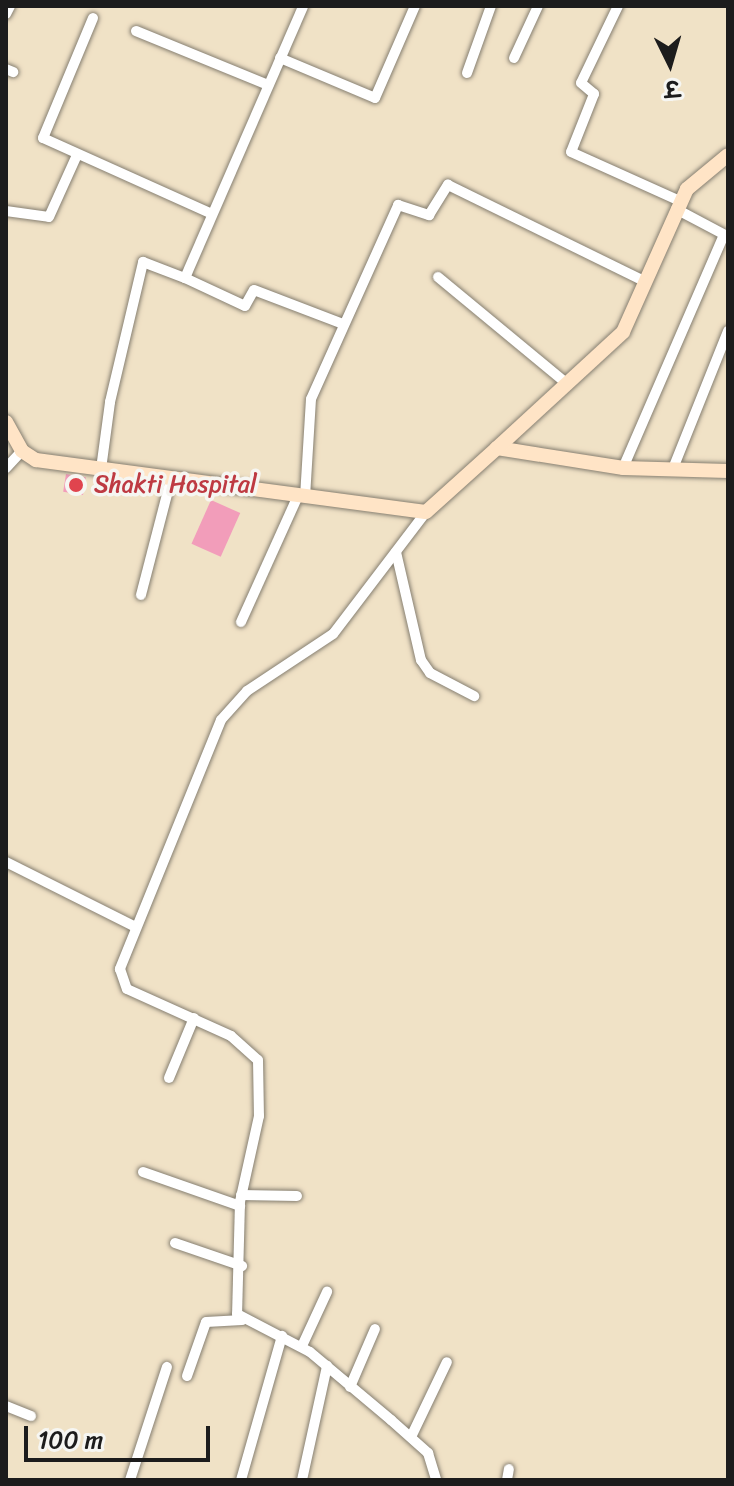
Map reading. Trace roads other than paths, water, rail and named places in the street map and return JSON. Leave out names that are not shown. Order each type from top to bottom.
[{"type":"street","points":[[6,14],[10,6]]},
{"type":"street","points":[[185,278],[210,213],[303,6]]},
{"type":"street","points":[[280,58],[375,98],[415,6]]},
{"type":"street","points":[[467,73],[491,6]]},
{"type":"street","points":[[514,58],[538,6]]},
{"type":"street","points":[[618,6],[581,83],[594,94],[571,152],[678,205],[726,236],[623,468]]},
{"type":"street","points":[[93,18],[43,138],[210,213]]},
{"type":"street","points":[[136,31],[268,85]]},
{"type":"street","points":[[6,211],[49,217],[77,155]]},
{"type":"street","points":[[242,1320],[236,1307],[242,1266],[241,1200],[259,1116],[258,1060],[248,1046],[194,1018],[134,994],[123,984],[120,959],[160,880],[221,720],[247,691],[321,645],[426,512],[623,332],[687,189],[728,155]]},
{"type":"street","points":[[241,622],[302,496],[311,399],[398,205],[429,215],[448,185],[646,282]]},
{"type":"street","points":[[101,469],[110,402],[143,262],[245,306],[254,290],[343,324]]},
{"type":"street","points":[[438,277],[565,382]]},
{"type":"street","points":[[672,471],[728,331]]},
{"type":"street","points":[[6,422],[22,451],[36,460],[426,512]]},
{"type":"street","points":[[497,448],[623,468],[728,471]]},
{"type":"street","points":[[6,468],[22,451]]},
{"type":"street","points":[[141,595],[171,479]]},
{"type":"street","points":[[396,552],[421,660],[430,673],[474,696]]},
{"type":"street","points":[[6,862],[136,927]]},
{"type":"street","points":[[169,1078],[194,1018]]},
{"type":"street","points":[[143,1172],[241,1200],[297,1196]]},
{"type":"street","points":[[175,1243],[242,1266]]},
{"type":"street","points":[[302,1346],[327,1292]]},
{"type":"street","points":[[187,1376],[206,1322],[242,1320],[282,1336],[302,1346],[411,1437],[435,1463],[436,1480]]},
{"type":"street","points":[[350,1387],[375,1329]]},
{"type":"street","points":[[241,1480],[282,1336]]},
{"type":"street","points":[[411,1437],[447,1362]]},
{"type":"street","points":[[302,1480],[327,1366]]},
{"type":"street","points":[[130,1480],[167,1367]]},
{"type":"street","points":[[6,1406],[31,1416]]},
{"type":"place","name":"Shakti Hospital","points":[[76,485]]}]
